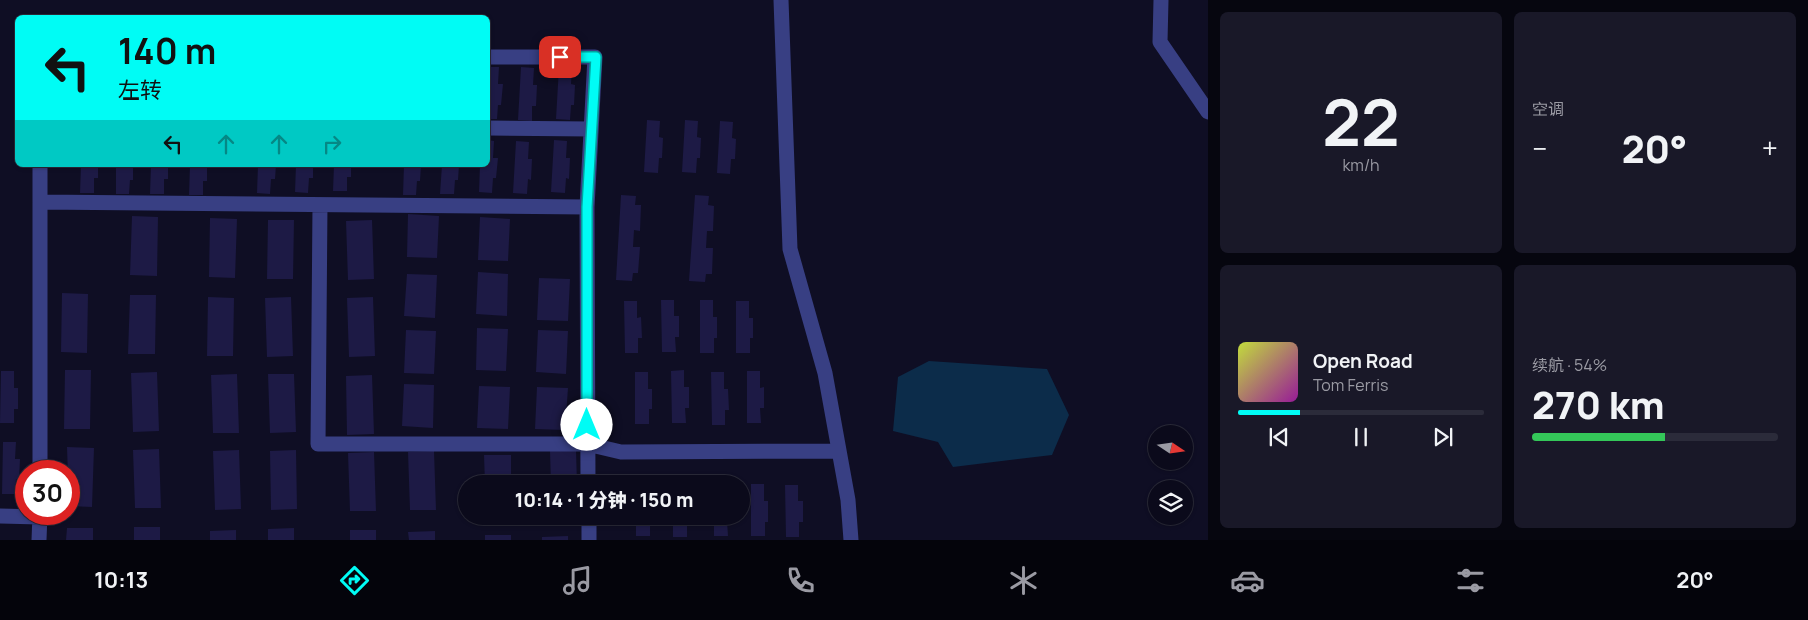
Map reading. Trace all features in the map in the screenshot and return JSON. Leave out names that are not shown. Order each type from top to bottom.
[{"type":"street","points":[[781,0],[790,249],[825,373],[848,500],[851,540]]},
{"type":"street","points":[[1161,0],[1160,42],[1208,112]]},
{"type":"street","points":[[490,57],[596,57],[587,207],[588,475]]},
{"type":"street","points":[[490,128],[592,129]]},
{"type":"street","points":[[40,167],[40,460]]},
{"type":"street","points":[[40,202],[587,207]]},
{"type":"street","points":[[320,205],[318,444],[587,444],[621,452],[839,451]]},
{"type":"street","points":[[0,516],[15,516]]},
{"type":"street","points":[[39,540],[40,525]]},
{"type":"street","points":[[588,525],[589,540]]},
{"type":"water","points":[[929,361],[1047,369],[1069,415],[1052,455],[953,467],[938,442],[893,431],[898,377]]},
{"type":"building","points":[[490,67],[499,67],[498,84],[503,84],[501,105],[498,105],[497,119],[490,119]]},
{"type":"building","points":[[521,67],[534,68],[533,85],[537,85],[536,106],[532,106],[532,121],[518,120]]},
{"type":"building","points":[[559,67],[572,67],[571,84],[575,85],[574,105],[571,105],[570,120],[556,119]]},
{"type":"building","points":[[647,120],[660,121],[659,137],[663,138],[662,158],[659,158],[658,173],[644,172]]},
{"type":"building","points":[[685,120],[698,121],[697,137],[701,138],[700,158],[697,158],[696,173],[682,172]]},
{"type":"building","points":[[720,121],[733,122],[732,138],[736,139],[735,159],[731,159],[730,174],[717,173]]},
{"type":"building","points":[[490,140],[494,141],[493,158],[498,158],[496,178],[493,178],[492,193],[479,192],[480,167],[490,167]]},
{"type":"building","points":[[554,140],[567,141],[566,158],[570,158],[569,179],[566,178],[565,193],[551,192]]},
{"type":"building","points":[[516,141],[529,142],[528,159],[532,159],[531,180],[528,179],[527,194],[513,193]]},
{"type":"building","points":[[81,167],[98,167],[98,178],[94,178],[94,193],[80,193]]},
{"type":"building","points":[[116,167],[133,167],[133,180],[130,180],[129,194],[116,194]]},
{"type":"building","points":[[151,167],[168,167],[168,179],[164,179],[164,194],[150,194]]},
{"type":"building","points":[[190,167],[207,167],[207,181],[203,181],[203,195],[189,195]]},
{"type":"building","points":[[258,167],[276,167],[275,179],[271,179],[270,194],[257,193]]},
{"type":"building","points":[[296,167],[313,167],[313,178],[309,178],[308,193],[295,192]]},
{"type":"building","points":[[334,167],[351,167],[351,177],[347,177],[347,191],[333,191]]},
{"type":"building","points":[[404,167],[421,167],[420,181],[417,181],[416,195],[403,195]]},
{"type":"building","points":[[442,167],[459,167],[454,194],[440,194]]},
{"type":"building","points":[[621,195],[636,196],[635,205],[641,205],[640,231],[634,230],[633,247],[640,247],[638,273],[633,273],[632,281],[616,280]]},
{"type":"building","points":[[695,195],[709,196],[708,205],[714,206],[713,231],[707,231],[706,248],[713,248],[712,274],[706,274],[705,282],[689,281]]},
{"type":"building","points":[[408,214],[439,216],[437,258],[407,257]]},
{"type":"building","points":[[132,216],[158,217],[157,276],[130,275]]},
{"type":"building","points":[[480,217],[510,219],[508,261],[478,260]]},
{"type":"building","points":[[210,218],[237,219],[235,278],[209,277]]},
{"type":"building","points":[[268,220],[294,220],[293,279],[267,279]]},
{"type":"building","points":[[372,220],[374,279],[348,280],[346,221]]},
{"type":"building","points":[[478,272],[508,274],[507,316],[476,314]]},
{"type":"building","points":[[407,274],[437,275],[435,318],[404,316]]},
{"type":"building","points":[[539,278],[570,279],[568,321],[537,320]]},
{"type":"building","points":[[62,293],[88,294],[87,353],[61,352]]},
{"type":"building","points":[[130,295],[156,295],[155,354],[128,354]]},
{"type":"building","points":[[208,297],[234,298],[233,356],[207,356]]},
{"type":"building","points":[[291,297],[293,356],[267,357],[265,298]]},
{"type":"building","points":[[373,297],[375,356],[349,357],[347,298]]},
{"type":"building","points":[[661,300],[674,300],[674,316],[679,316],[679,337],[675,337],[676,352],[662,352]]},
{"type":"building","points":[[700,300],[713,300],[713,317],[717,317],[717,338],[714,338],[714,353],[700,353]]},
{"type":"building","points":[[624,301],[637,301],[637,318],[641,317],[642,338],[638,338],[638,353],[625,353]]},
{"type":"building","points":[[736,301],[749,301],[749,318],[753,318],[753,338],[750,338],[750,353],[736,353]]},
{"type":"building","points":[[477,328],[508,329],[506,371],[476,370]]},
{"type":"building","points":[[406,330],[436,331],[434,374],[404,373]]},
{"type":"building","points":[[538,330],[568,331],[566,374],[536,372]]},
{"type":"building","points":[[65,370],[91,370],[90,429],[64,429]]},
{"type":"building","points":[[684,370],[684,387],[689,387],[689,408],[685,408],[686,423],[672,423],[671,371]]},
{"type":"building","points":[[1,371],[14,371],[14,388],[18,388],[18,409],[14,409],[14,423],[0,423]]},
{"type":"building","points":[[747,371],[760,371],[760,388],[764,387],[764,408],[760,408],[761,423],[747,423]]},
{"type":"building","points":[[157,372],[159,431],[133,432],[131,373]]},
{"type":"building","points":[[635,372],[648,372],[648,389],[652,389],[652,409],[649,409],[649,424],[635,424]]},
{"type":"building","points":[[711,372],[724,372],[724,389],[728,389],[729,410],[725,410],[725,425],[712,425]]},
{"type":"building","points":[[237,374],[239,433],[213,433],[211,375]]},
{"type":"building","points":[[268,374],[294,374],[296,432],[270,433]]},
{"type":"building","points":[[372,375],[374,434],[347,435],[346,376]]},
{"type":"building","points":[[404,384],[434,385],[433,428],[402,426]]},
{"type":"building","points":[[479,386],[510,387],[508,429],[477,428]]},
{"type":"building","points":[[537,387],[568,388],[565,430],[535,429]]},
{"type":"building","points":[[3,442],[16,442],[15,459],[20,459],[15,460],[15,494],[2,494]]},
{"type":"building","points":[[67,447],[94,448],[92,507],[80,506],[80,460],[67,460]]},
{"type":"building","points":[[159,449],[161,508],[135,508],[133,450]]},
{"type":"building","points":[[239,450],[241,509],[215,510],[213,451]]},
{"type":"building","points":[[296,450],[297,509],[271,510],[270,451]]},
{"type":"building","points":[[576,450],[577,475],[551,475],[550,451]]},
{"type":"building","points":[[434,451],[436,510],[410,510],[408,452]]},
{"type":"building","points":[[374,452],[376,511],[350,511],[348,453]]},
{"type":"building","points":[[484,455],[511,455],[511,475],[485,475]]},
{"type":"building","points":[[751,484],[764,484],[764,501],[768,501],[768,522],[765,522],[765,536],[751,536]]},
{"type":"building","points":[[785,485],[798,485],[798,501],[803,501],[803,522],[799,522],[799,537],[786,537]]},
{"type":"building","points":[[636,525],[650,525],[650,536],[636,536]]},
{"type":"building","points":[[673,525],[687,525],[687,537],[673,537]]},
{"type":"building","points":[[714,525],[727,525],[728,536],[714,536]]},
{"type":"building","points":[[134,527],[160,527],[160,540],[134,540]]},
{"type":"building","points":[[67,528],[93,528],[93,540],[66,540]]},
{"type":"building","points":[[294,528],[294,540],[268,540],[268,529]]},
{"type":"building","points":[[236,530],[236,540],[210,540],[210,531]]},
{"type":"building","points":[[350,530],[376,530],[376,540],[350,540]]},
{"type":"building","points":[[435,531],[435,540],[409,540],[408,532]]},
{"type":"building","points":[[485,535],[511,535],[511,540],[485,540]]},
{"type":"building","points":[[568,536],[568,540],[542,540],[542,537]]},
{"type":"route","points":[[560,57],[596,57],[587,207],[587,425]]}]
